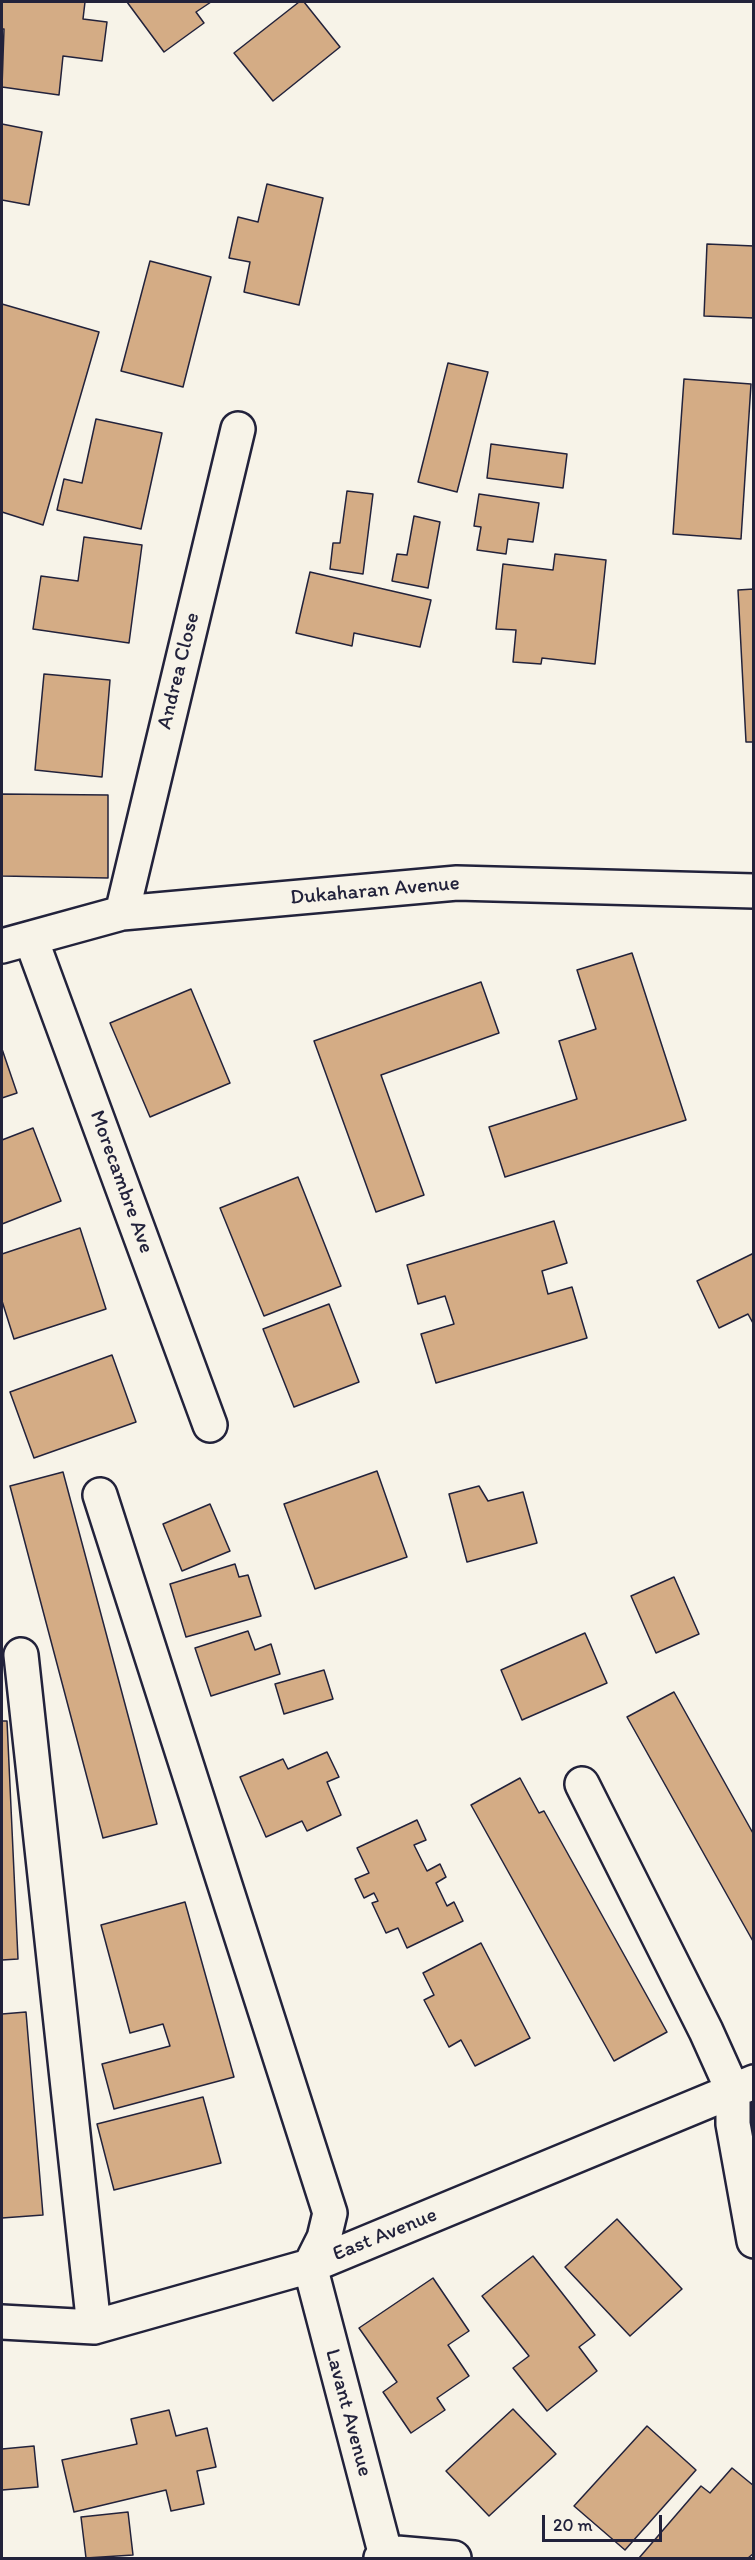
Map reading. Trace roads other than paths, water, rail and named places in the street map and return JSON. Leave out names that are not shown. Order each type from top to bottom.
[{"type":"street","name":"Andrea Close","points":[[122,914],[238,429]]},
{"type":"street","name":"Dukaharan Avenue","points":[[16,943],[122,914],[457,883],[753,891]]},
{"type":"street","name":"Morecambre Ave","points":[[16,943],[210,1425]]},
{"type":"street","points":[[100,1495],[330,2213],[324,2238],[310,2266]]},
{"type":"street","points":[[21,1655],[94,2327]]},
{"type":"street","points":[[582,1784],[706,2031],[743,2087],[734,2124],[753,2241]]},
{"type":"street","name":"East Avenue","points":[[2,2322],[94,2327],[310,2266],[743,2087]]},
{"type":"street","name":"Lavant Avenue","points":[[310,2266],[383,2555]]},
{"type":"street","points":[[383,2555],[454,2559]]}]
